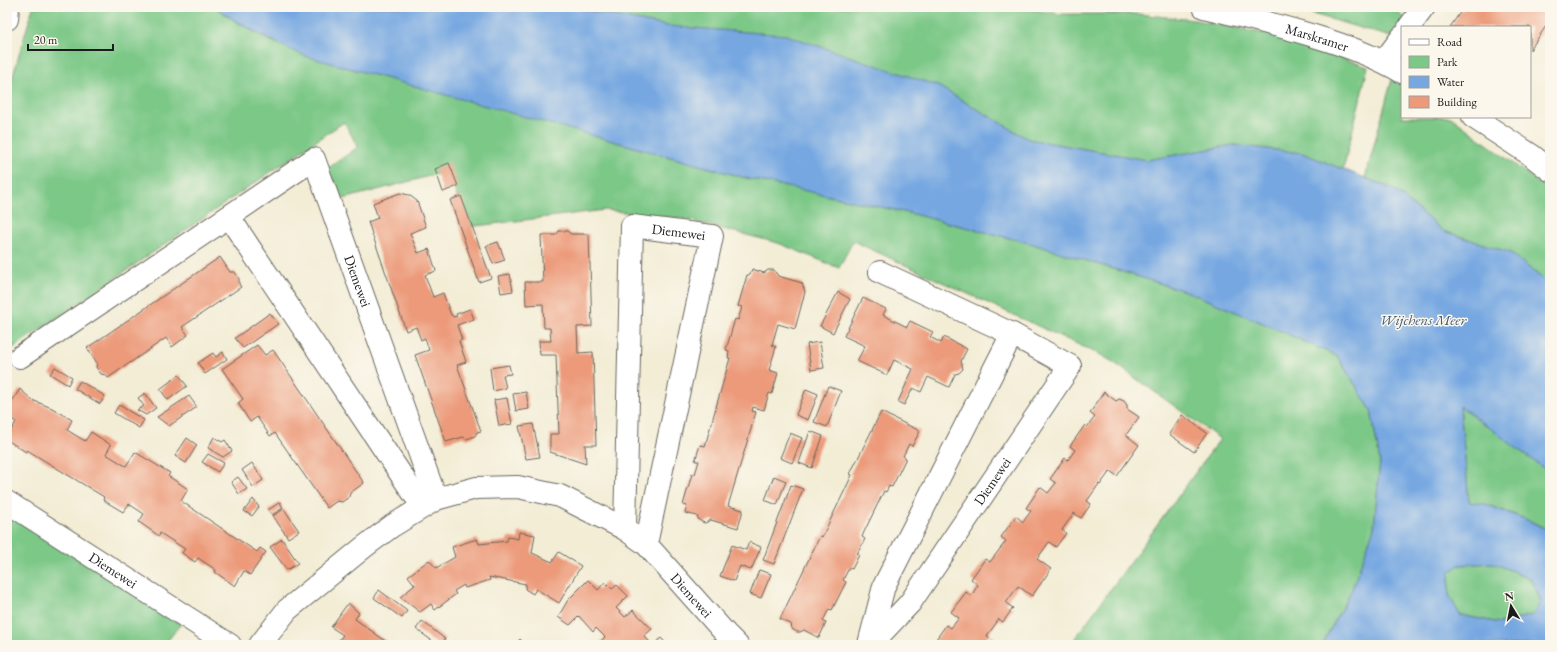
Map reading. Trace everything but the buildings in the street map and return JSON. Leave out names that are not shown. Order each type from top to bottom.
[{"type":"street","points":[[7,19],[8,7]]},
{"type":"street","name":"Marskramer","points":[[1204,7],[1266,22],[1334,42],[1393,67]]},
{"type":"street","points":[[1410,26],[1424,7]]},
{"type":"street","points":[[1393,67],[1401,40]]},
{"type":"street","points":[[1475,118],[1531,155],[1550,170]]},
{"type":"street","name":"Diemewei","points":[[20,357],[314,159],[429,502]]},
{"type":"street","points":[[229,217],[429,502]]},
{"type":"street","name":"Diemewei","points":[[625,529],[632,226],[712,236],[646,544]]},
{"type":"street","name":"Diemewei","points":[[869,645],[910,602],[1070,366],[1012,334],[880,272]]},
{"type":"street","name":"Diemewei","points":[[869,645],[884,586],[1012,334]]},
{"type":"street","name":"Diemewei","points":[[260,645],[287,610],[364,547],[392,526],[429,502],[476,488],[518,487],[560,496],[625,529],[646,544],[737,645]]},
{"type":"street","name":"Diemewei","points":[[7,502],[222,643]]},
{"type":"green space","points":[[33,7],[215,7],[268,40],[634,147],[746,178],[909,213],[1033,244],[1188,292],[1258,321],[1337,356],[1371,410],[1380,462],[1374,528],[1352,589],[1322,645],[1070,645],[1220,439],[1116,364],[1103,356],[853,241],[839,268],[778,243],[684,219],[605,210],[468,227],[448,171],[336,201],[324,171],[358,147],[344,122],[7,352],[7,92]]},
{"type":"green space","points":[[569,7],[1015,7],[1061,14],[1138,14],[1195,20],[1278,36],[1368,67],[1343,170],[1302,153],[1233,145],[1147,160],[1028,139],[938,86],[667,26]]},
{"type":"green space","points":[[1289,7],[1390,7],[1405,18],[1391,37]]},
{"type":"green space","points":[[1392,79],[1401,84],[1401,118],[1452,118],[1550,191],[1550,285],[1511,253],[1443,231],[1393,189],[1365,178]]},
{"type":"green space","points":[[1460,405],[1550,473],[1550,531],[1511,513],[1490,506],[1469,502]]},
{"type":"green space","points":[[7,513],[181,624],[164,645],[7,645]]},
{"type":"green space","points":[[1493,563],[1530,578],[1541,601],[1533,615],[1500,623],[1460,615],[1449,595],[1449,573],[1459,565]]},
{"type":"water","name":"Wijchens Meer","points":[[215,7],[569,7],[667,26],[786,35],[938,86],[1028,139],[1147,160],[1233,145],[1302,153],[1393,189],[1443,231],[1511,253],[1550,285],[1550,473],[1460,406],[1469,502],[1485,504],[1530,521],[1550,531],[1550,645],[1322,645],[1352,589],[1374,528],[1380,462],[1371,410],[1337,356],[1188,292],[1033,244],[909,213],[746,178],[305,56],[259,34]],"holes":[[[1493,563],[1530,578],[1541,601],[1533,615],[1500,623],[1460,615],[1449,595],[1449,573],[1459,565]]]}]
